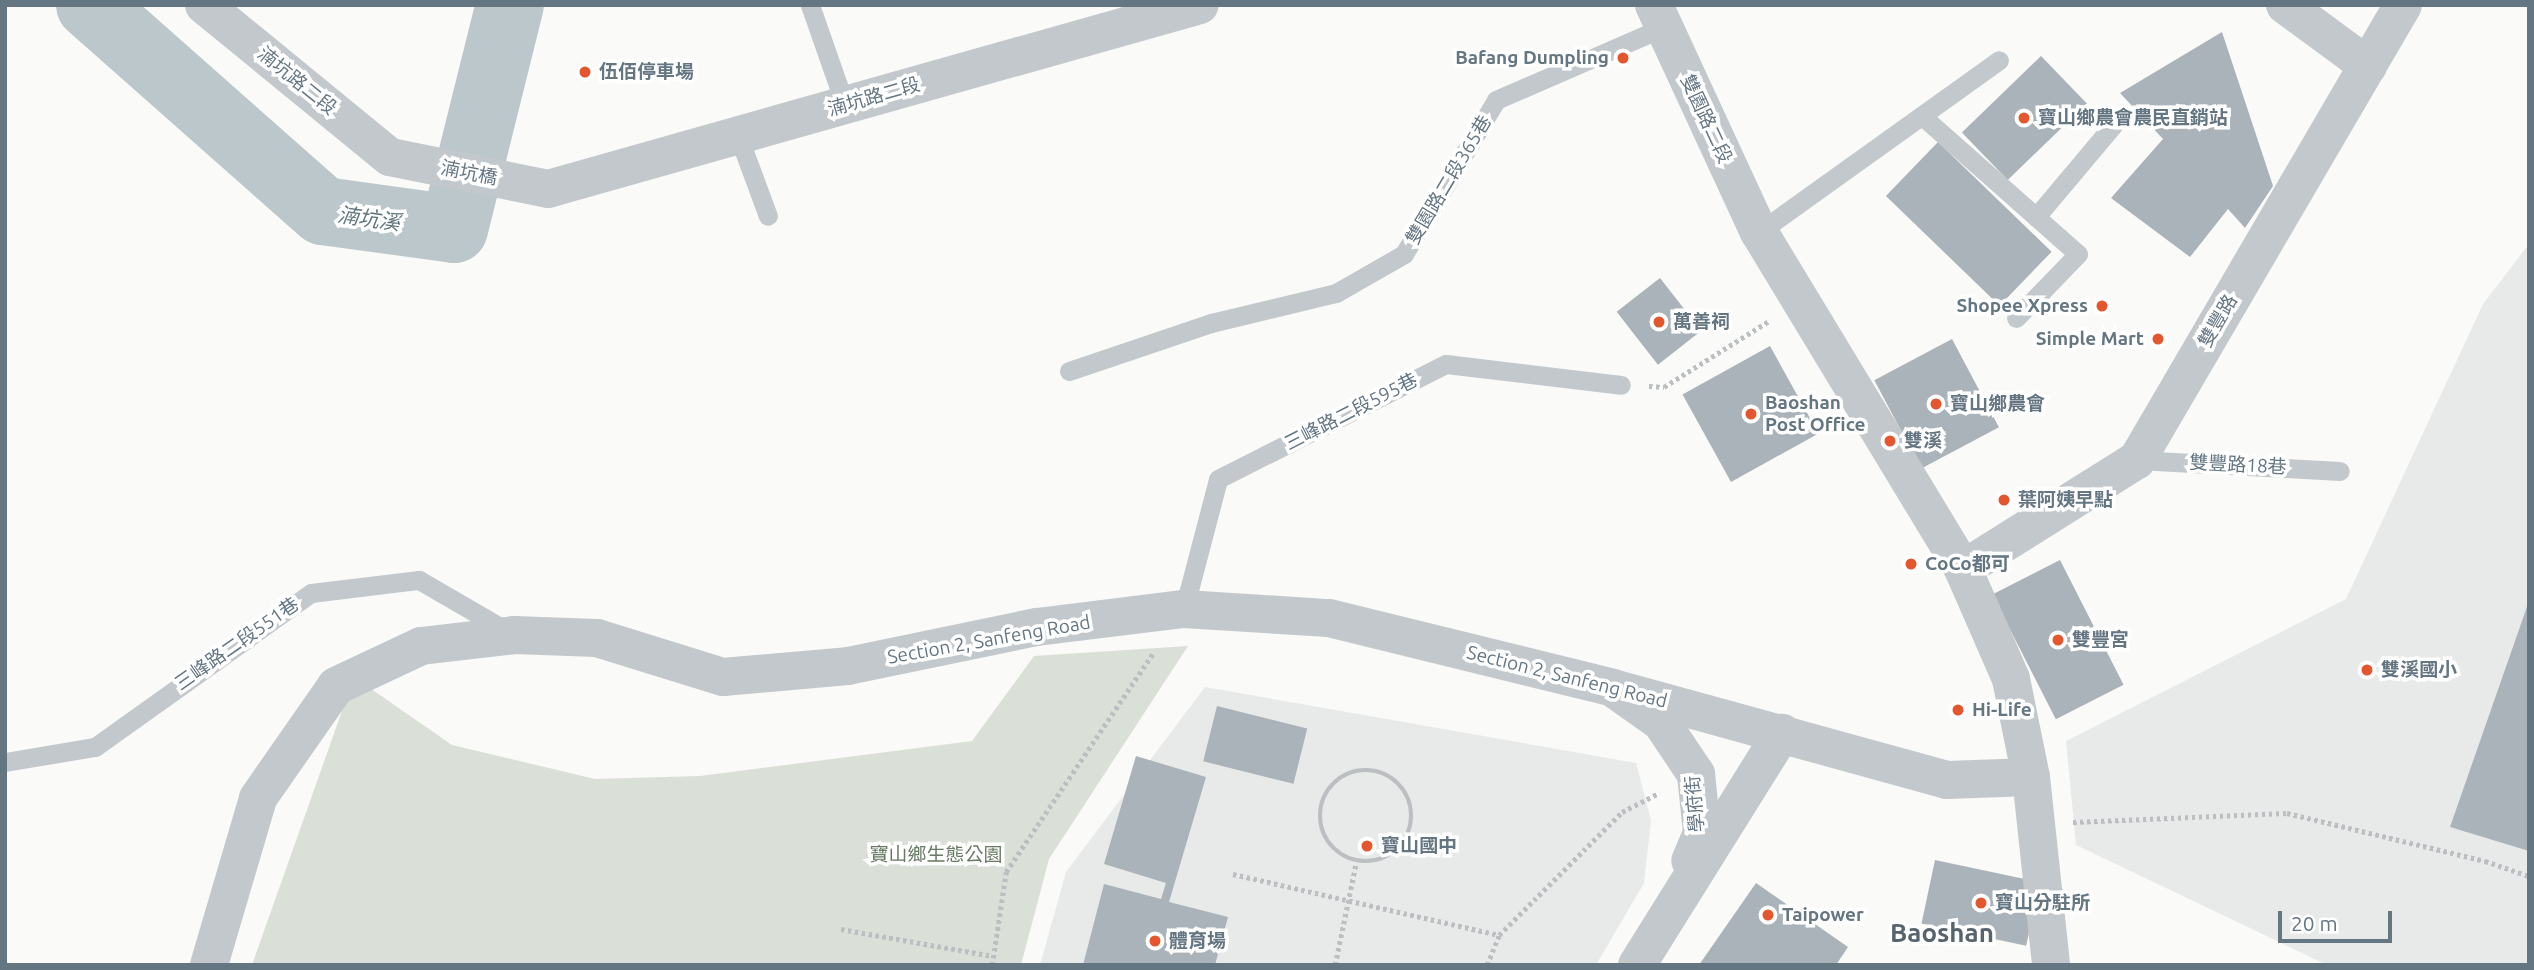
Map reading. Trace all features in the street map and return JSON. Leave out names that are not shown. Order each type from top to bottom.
[{"type":"street","name":"湳坑路二段","points":[[204,5],[390,157]]},
{"type":"street","name":"湳坑路二段","points":[[548,189],[1200,5]]},
{"type":"street","points":[[2285,5],[2368,65]]},
{"type":"street","name":"雙豐路","points":[[1963,569],[2137,460],[2403,5]]},
{"type":"street","name":"雙園路二段","points":[[1659,16],[1759,232],[1963,569],[2011,679],[2031,777],[2051,965]]},
{"type":"street","name":"湳坑橋","points":[[390,157],[548,189]]},
{"type":"street","name":"Section 2, Sanfeng Road","points":[[209,965],[258,798],[336,686],[421,646],[514,635],[597,638],[723,677],[849,666],[1038,627],[1184,609],[1329,618],[1613,688],[1947,780],[2031,777]]},
{"type":"street","name":"學府街","points":[[1613,688],[1661,722],[1696,774],[1702,833],[1672,907]]},
{"type":"street","name":"學府街","points":[[1637,965],[1782,733]]},
{"type":"lane","points":[[810,5],[845,105]]},
{"type":"lane","name":"雙園路二段365巷","points":[[1069,371],[1211,323],[1336,293],[1404,254],[1496,100],[1659,16]]},
{"type":"lane","points":[[1759,232],[1999,60]]},
{"type":"lane","points":[[1922,116],[2078,254],[2016,317]]},
{"type":"lane","points":[[2036,217],[2114,124]]},
{"type":"lane","points":[[738,135],[768,216]]},
{"type":"lane","name":"三峰路二段595巷","points":[[1184,609],[1218,479],[1446,364],[1621,385]]},
{"type":"lane","name":"雙豐路18巷","points":[[2137,460],[2340,471]]},
{"type":"lane","name":"三峰路二段551巷","points":[[5,762],[96,747],[311,593],[419,580],[514,635]]},
{"type":"path","points":[[1621,385],[1664,387],[1800,301]]},
{"type":"path","points":[[992,965],[1006,872],[1095,734],[1184,609]]},
{"type":"path","points":[[1354,771],[1385,773],[1407,794],[1412,824],[1397,850],[1385,859],[1356,862],[1331,846],[1323,833],[1321,803],[1339,777],[1354,771]]},
{"type":"path","points":[[1487,965],[1499,935],[1622,812],[1666,790]]},
{"type":"path","points":[[2036,823],[2287,813],[2486,861],[2529,876]]},
{"type":"path","points":[[1335,965],[1356,862]]},
{"type":"path","points":[[1233,874],[1499,935]]},
{"type":"path","points":[[841,929],[993,956]]},
{"type":"shaded area","name":"雙溪國小","points":[[2529,244],[2529,965],[2327,965],[2076,845],[2066,741],[2346,599],[2483,304]]},
{"type":"shaded area","name":"寶山國中","points":[[1205,687],[1636,763],[1651,820],[1644,883],[1596,965],[1040,965],[1066,872]]},
{"type":"green space","name":"寶山鄉生態公園","points":[[1188,646],[1049,859],[1021,965],[252,965],[354,677],[452,745],[595,779],[700,776],[972,741],[1034,656]]},
{"type":"building","points":[[2222,32],[2273,186],[2245,228],[2228,209],[2190,257],[2111,198],[2163,139],[2120,93]]},
{"type":"building","name":"寶山鄉農會農民直銷站","points":[[2041,56],[2087,103],[2008,180],[1962,132]]},
{"type":"building","points":[[1938,142],[2052,252],[2000,306],[1886,196]]},
{"type":"building","name":"萬善祠","points":[[1660,278],[1701,331],[1658,365],[1617,312]]},
{"type":"building","name":"寶山鄉農會","points":[[1952,339],[1999,427],[1921,469],[1874,380]]},
{"type":"building","name":"Baoshan Post Office","points":[[1770,346],[1818,433],[1731,482],[1683,394]]},
{"type":"building","name":"雙豐宮","points":[[2060,560],[2124,685],[2056,719],[1992,595]]},
{"type":"building","points":[[2529,601],[2529,851],[2450,827]]},
{"type":"building","points":[[1217,706],[1307,728],[1293,784],[1203,761]]},
{"type":"building","points":[[1136,756],[1206,777],[1169,902],[1228,917],[1215,965],[1083,965],[1104,884],[1161,899],[1166,883],[1104,864]]},
{"type":"building","name":"寶山分駐所","points":[[1935,860],[2040,882],[2026,946],[1921,924]]},
{"type":"building","name":"Taipower","points":[[1756,883],[1848,947],[1836,965],[1699,965]]},
{"type":"waterway","name":"湳坑溪","points":[[90,5],[323,211],[454,229],[510,5]]},
{"type":"place","name":"Bafang Dumpling","points":[[1623,58]]},
{"type":"place","name":"伍佰停車場","points":[[585,72]]},
{"type":"place","name":"寶山鄉農會農民直銷站","points":[[2024,118]]},
{"type":"place","name":"Shopee Xpress","points":[[2102,306]]},
{"type":"place","name":"萬善祠","points":[[1659,322]]},
{"type":"place","name":"Simple Mart","points":[[2158,339]]},
{"type":"place","name":"寶山鄉農會","points":[[1936,404]]},
{"type":"place","name":"Baoshan Post Office","points":[[1751,414]]},
{"type":"place","name":"雙溪","points":[[1890,441]]},
{"type":"place","name":"葉阿姨早點","points":[[2004,500]]},
{"type":"place","name":"CoCo都可","points":[[1911,564]]},
{"type":"place","name":"雙豐宮","points":[[2058,640]]},
{"type":"place","name":"雙溪國小","points":[[2367,670]]},
{"type":"place","name":"Hi-Life","points":[[1958,710]]},
{"type":"place","name":"寶山國中","points":[[1367,846]]},
{"type":"place","name":"寶山分駐所","points":[[1981,903]]},
{"type":"place","name":"Taipower","points":[[1768,915]]},
{"type":"place","name":"體育場","points":[[1155,941]]},
{"type":"district","name":"Baoshan","points":[[1942,933]]}]
